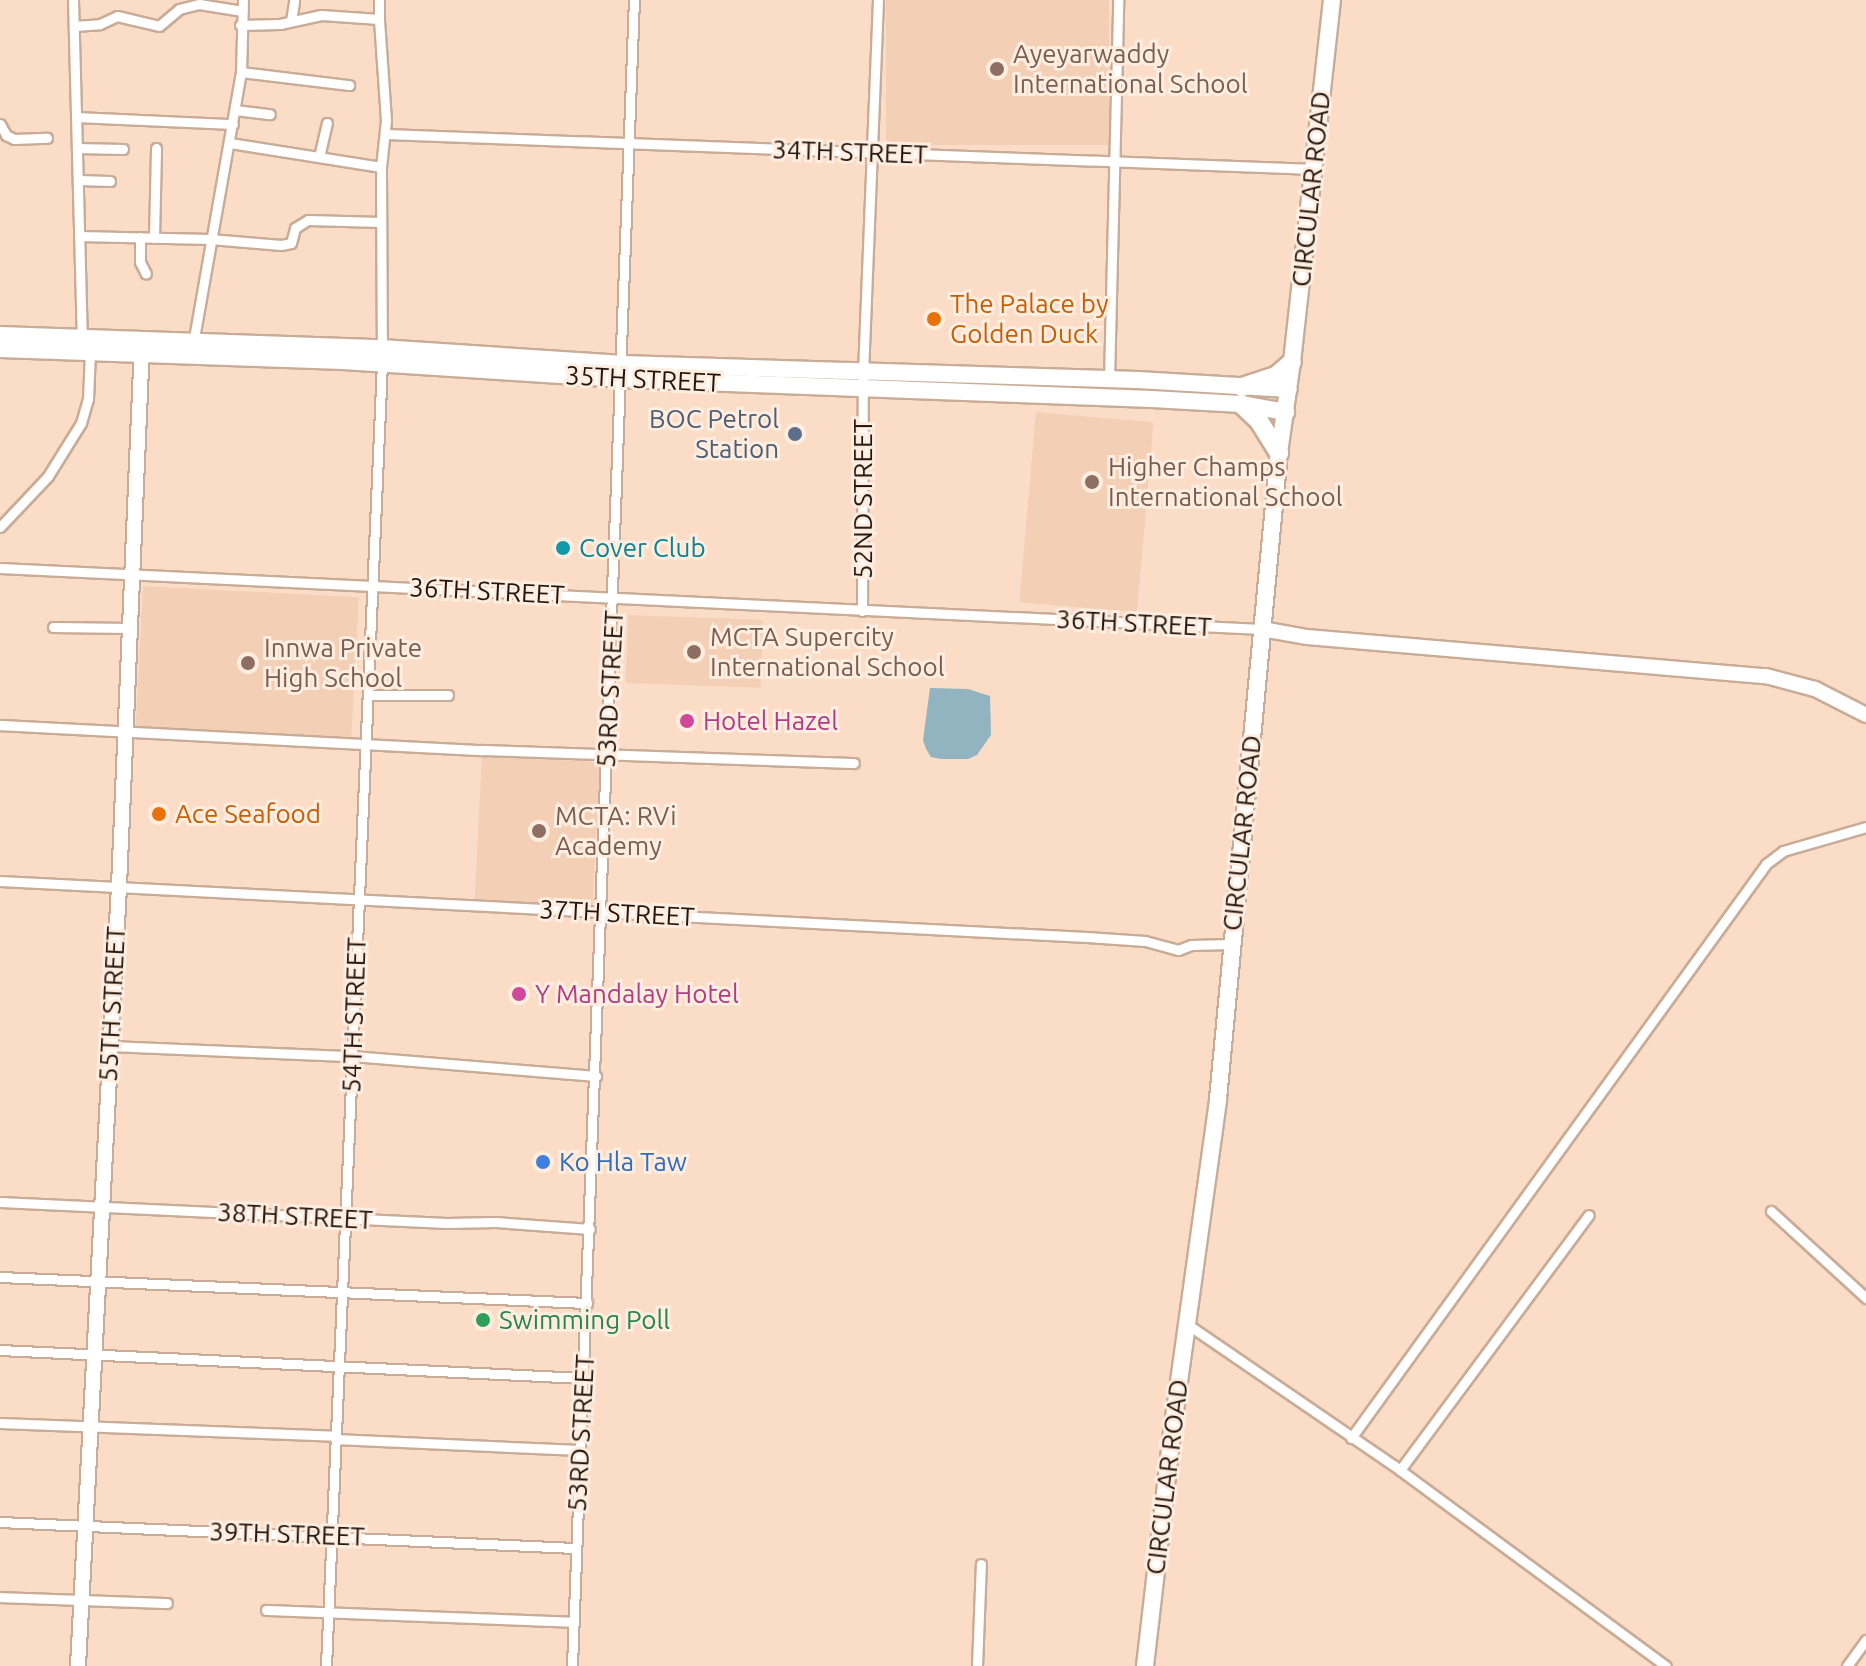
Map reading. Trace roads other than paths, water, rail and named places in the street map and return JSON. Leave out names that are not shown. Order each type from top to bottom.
[{"type":"highway","points":[[1279,453],[1241,395],[1276,376],[1292,362]]},
{"type":"main road","name":"CIRCULAR ROAD","points":[[1145,1666],[1186,1323],[1214,1130],[1279,453],[1289,389],[1332,0]]},
{"type":"main road","points":[[0,335],[86,345],[382,356]]},
{"type":"main road","points":[[0,349],[86,345]]},
{"type":"main road","name":"55TH STREET","points":[[78,1666],[119,886],[142,347]]},
{"type":"main road","name":"35TH STREET","points":[[382,356],[622,372],[863,380],[1152,399],[1241,395],[1289,389]]},
{"type":"main road","name":"35TH STREET","points":[[863,380],[1153,381],[1241,395],[1286,412]]},
{"type":"main road","points":[[1152,399],[1153,381]]},
{"type":"main road","points":[[1262,629],[1307,637],[1766,676],[1815,689],[1866,715]]},
{"type":"street","points":[[0,527],[48,476],[81,423],[88,399],[79,236],[73,0]]},
{"type":"street","name":"54TH STREET","points":[[326,1666],[382,356],[381,167],[386,134],[379,0]]},
{"type":"street","name":"53RD STREET","points":[[572,1666],[634,0]]},
{"type":"street","name":"52ND STREET","points":[[862,611],[863,380],[878,0]]},
{"type":"street","points":[[1109,380],[1118,0]]},
{"type":"street","points":[[291,21],[294,1]]},
{"type":"street","points":[[74,26],[100,24],[117,16],[159,26],[180,4],[242,5],[241,72],[192,349]]},
{"type":"street","points":[[240,25],[321,15],[379,19]]},
{"type":"street","points":[[241,72],[349,85]]},
{"type":"street","points":[[235,110],[270,114]]},
{"type":"street","points":[[76,117],[233,124]]},
{"type":"street","points":[[319,157],[327,123]]},
{"type":"street","points":[[0,124],[6,135],[14,139],[47,138]]},
{"type":"street","name":"34TH STREET","points":[[386,134],[1314,169]]},
{"type":"street","points":[[230,143],[381,167]]},
{"type":"street","points":[[77,148],[123,149]]},
{"type":"street","points":[[154,238],[156,148]]},
{"type":"street","points":[[78,180],[110,181]]},
{"type":"street","points":[[79,236],[210,239],[281,245],[291,243],[295,228],[308,220],[381,222]]},
{"type":"street","points":[[140,237],[140,262],[146,274]]},
{"type":"street","name":"36TH STREET","points":[[0,568],[1262,629]]},
{"type":"street","points":[[53,627],[130,628]]},
{"type":"street","points":[[368,695],[448,695]]},
{"type":"street","points":[[0,725],[854,763]]},
{"type":"street","points":[[1351,1438],[1766,864],[1783,851],[1866,827]]},
{"type":"street","name":"37TH STREET","points":[[0,881],[1145,941],[1178,950],[1191,945],[1231,944]]},
{"type":"street","points":[[110,1046],[352,1056],[596,1076]]},
{"type":"street","name":"38TH STREET","points":[[0,1202],[496,1222],[590,1229]]},
{"type":"street","points":[[1771,1211],[1866,1298]]},
{"type":"street","points":[[1400,1470],[1589,1215]]},
{"type":"street","points":[[0,1277],[587,1303]]},
{"type":"street","points":[[1186,1323],[1400,1470],[1666,1666]]},
{"type":"street","points":[[0,1350],[94,1352],[583,1378]]},
{"type":"street","points":[[0,1423],[580,1450]]},
{"type":"street","name":"39TH STREET","points":[[0,1522],[575,1548]]},
{"type":"street","points":[[977,1666],[981,1564]]},
{"type":"street","points":[[0,1597],[167,1603]]},
{"type":"street","points":[[266,1610],[573,1622]]},
{"type":"street","points":[[1847,1666],[1866,1640]]},
{"type":"street","points":[[78,1666],[87,1666]]},
{"type":"water","points":[[930,688],[968,689],[990,696],[991,735],[977,755],[968,759],[931,757],[923,740]]},
{"type":"place","name":"Ayeyarwaddy International School","points":[[997,69]]},
{"type":"place","name":"The Palace by Golden Duck","points":[[934,319]]},
{"type":"place","name":"BOC Petrol Station","points":[[795,434]]},
{"type":"place","name":"Higher Champs International School","points":[[1092,482]]},
{"type":"place","name":"Cover Club","points":[[563,548]]},
{"type":"place","name":"MCTA Supercity International School","points":[[694,652]]},
{"type":"place","name":"Innwa Private High School","points":[[248,663]]},
{"type":"place","name":"Hotel Hazel","points":[[687,721]]},
{"type":"place","name":"Ace Seafood","points":[[159,814]]},
{"type":"place","name":"MCTA: RVi Academy","points":[[539,831]]},
{"type":"place","name":"Y Mandalay Hotel","points":[[519,994]]},
{"type":"place","name":"Ko Hla Taw","points":[[543,1162]]},
{"type":"place","name":"Swimming Poll","points":[[483,1320]]}]
